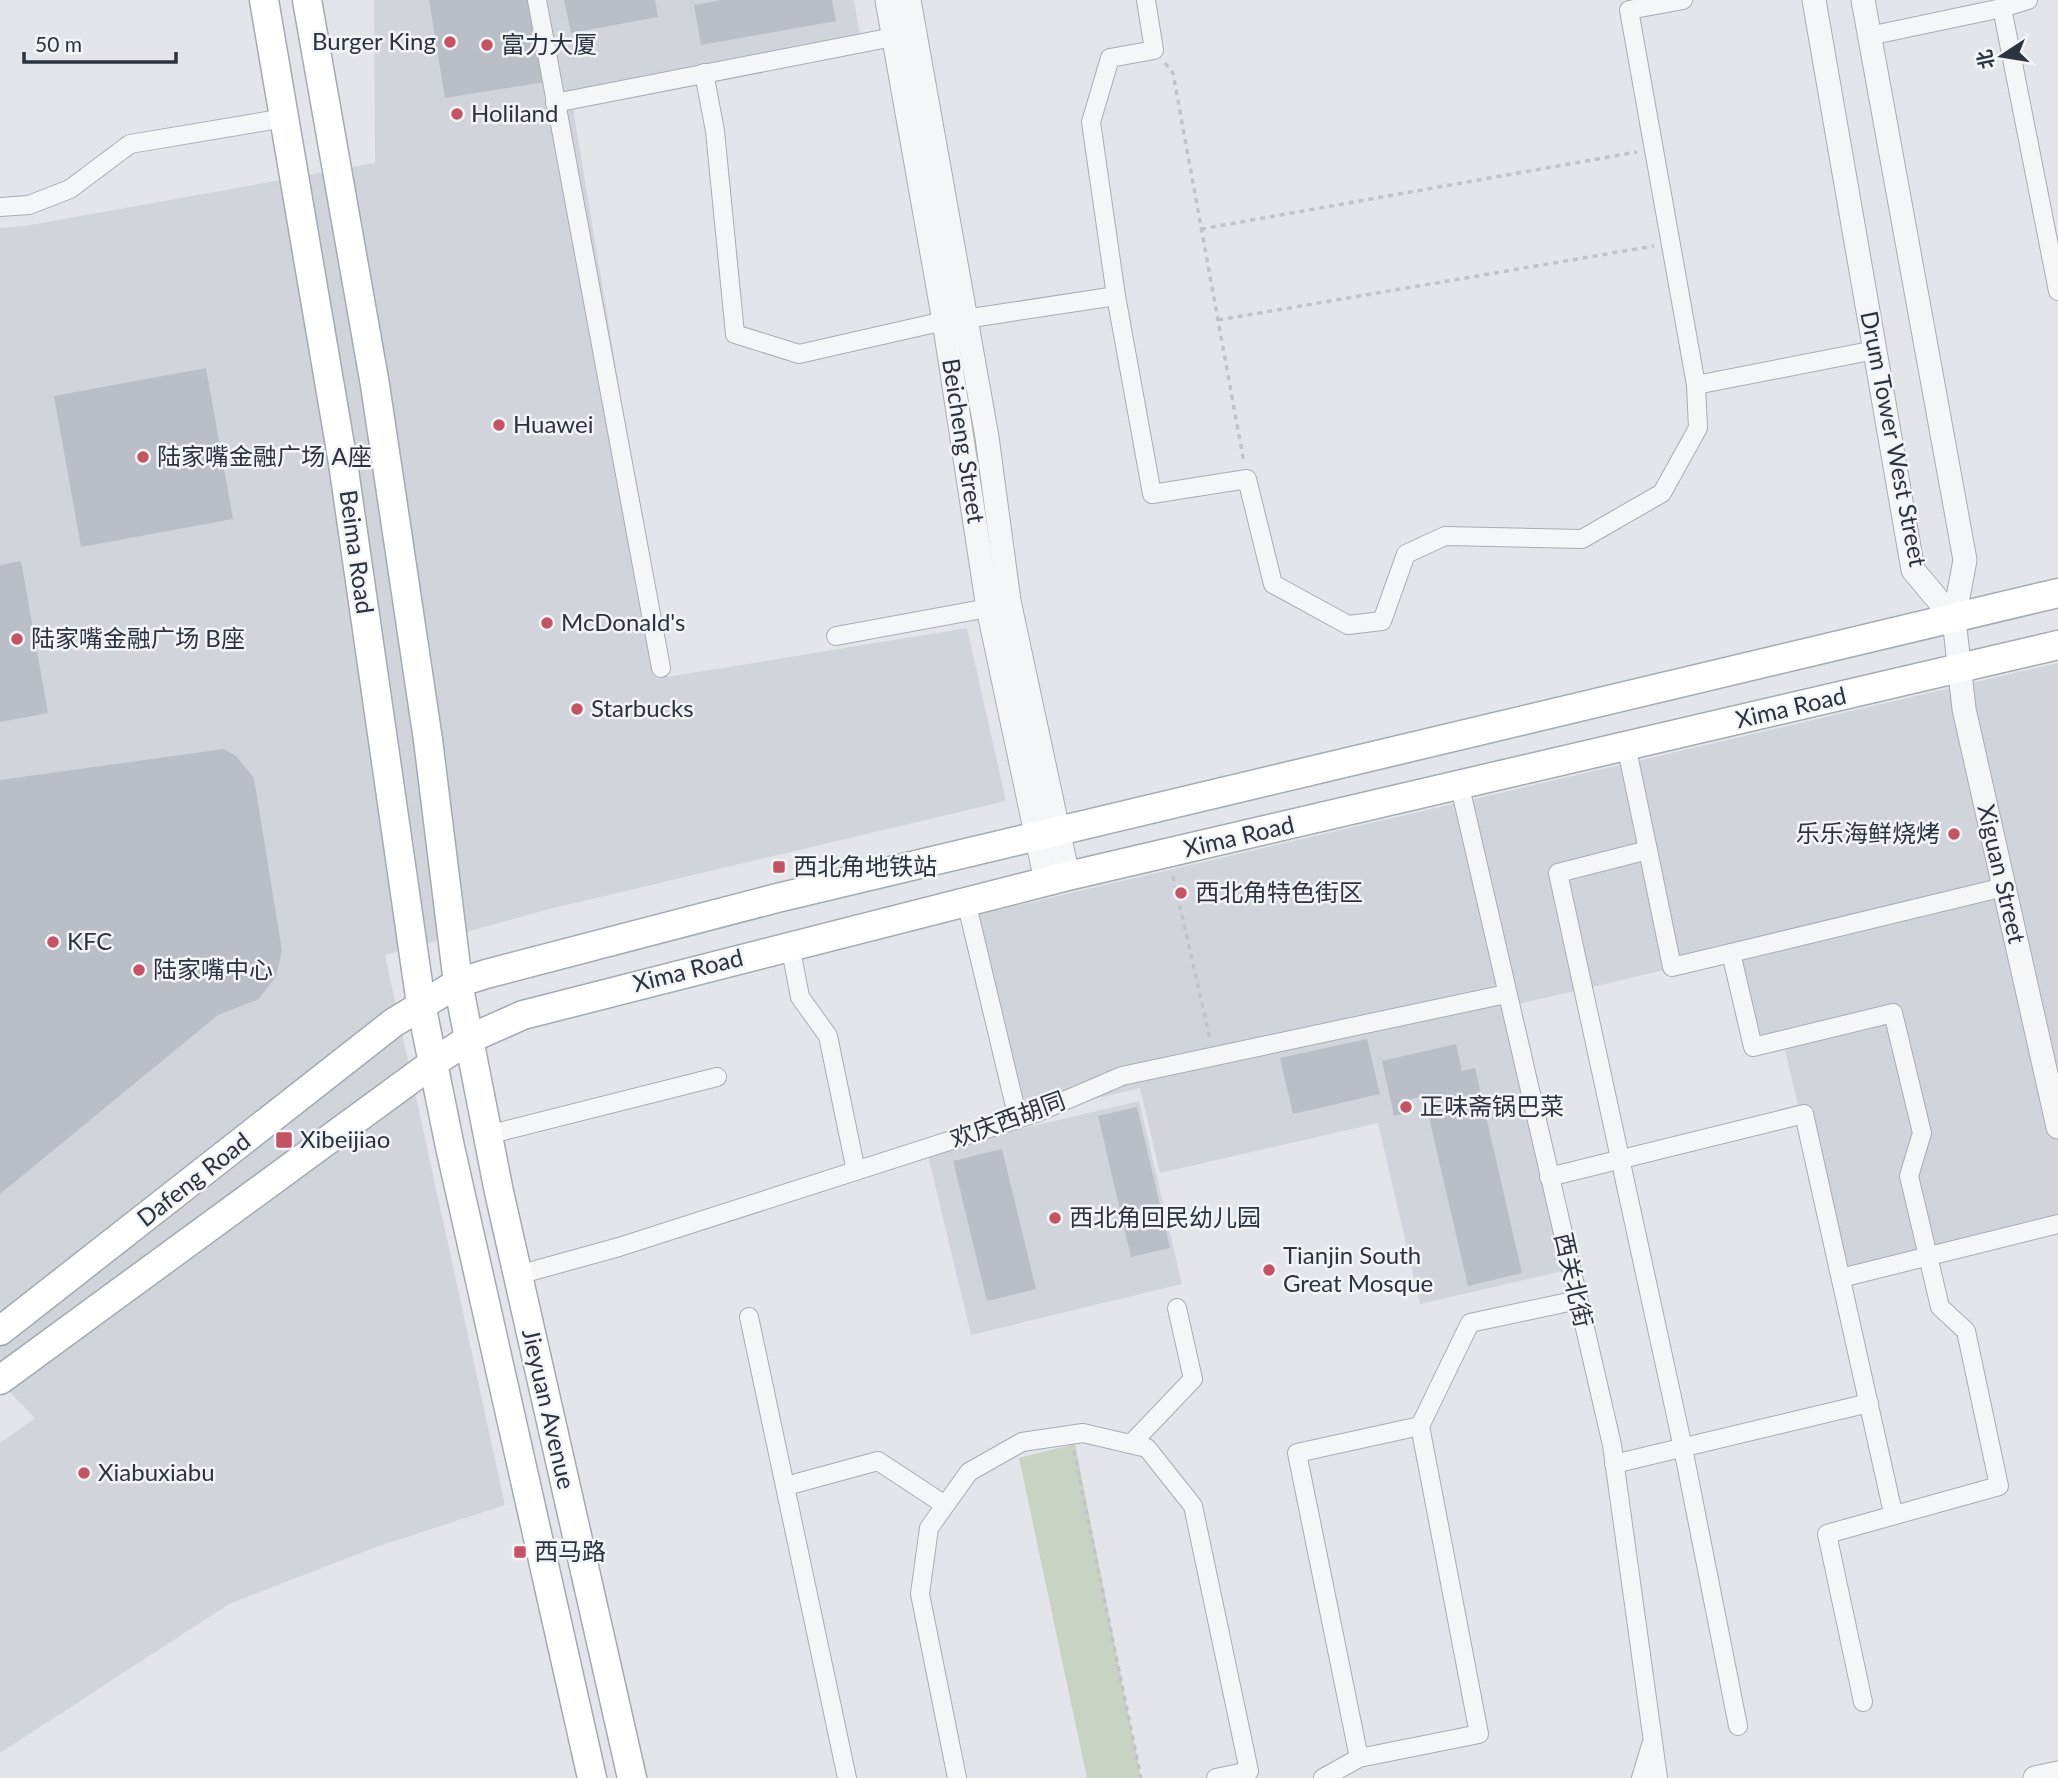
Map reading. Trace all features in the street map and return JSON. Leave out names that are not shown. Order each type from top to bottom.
[{"type":"main road","name":"Beima Road","points":[[264,0],[344,463],[421,1003],[433,1063]]},
{"type":"main road","name":"Beima Road","points":[[307,0],[375,385],[428,740],[458,983],[469,1039]]},
{"type":"main road","name":"Xima Road","points":[[458,983],[659,927],[2058,593]]},
{"type":"main road","name":"Xima Road","points":[[433,1063],[469,1039],[547,1007],[1057,878],[1460,787],[1626,745],[1960,670],[2058,645]]},
{"type":"main road","name":"Dafeng Road","points":[[0,1331],[421,1003],[458,983]]},
{"type":"main road","name":"Jieyuan Avenue","points":[[469,1039],[487,1136],[632,1778]]},
{"type":"main road","name":"Dafeng Road","points":[[0,1380],[433,1063]]},
{"type":"main road","name":"Jieyuan Avenue","points":[[433,1063],[592,1778]]},
{"type":"street","points":[[537,0],[661,668]]},
{"type":"street","name":"Beicheng Street","points":[[887,0],[954,320],[987,437],[1009,601],[1047,835]]},
{"type":"street","name":"Beicheng Street","points":[[909,0],[954,320],[989,608],[1057,878]]},
{"type":"street","points":[[1146,0],[1154,50],[1110,58],[1091,122],[1116,296],[1152,494],[1247,479],[1273,584],[1348,625],[1382,621],[1406,554],[1445,536],[1582,539],[1662,493],[1698,428],[1696,385],[1626,5],[1683,0]]},
{"type":"street","name":"Drum Tower West Street","points":[[1814,0],[1913,570],[1954,619]]},
{"type":"street","name":"Drum Tower West Street","points":[[1863,0],[1965,560],[1954,619]]},
{"type":"street","points":[[1869,36],[2002,9],[2028,0]]},
{"type":"street","points":[[2002,9],[2058,291]]},
{"type":"street","points":[[555,103],[893,37]]},
{"type":"street","points":[[704,73],[715,131],[735,334],[799,354],[954,320],[1116,296]]},
{"type":"street","points":[[0,206],[29,205],[70,189],[130,144],[285,118]]},
{"type":"street","points":[[1696,385],[1875,349]]},
{"type":"street","points":[[836,636],[989,608]]},
{"type":"street","name":"Xiguan Street","points":[[1954,619],[1964,709],[2058,1127]]},
{"type":"street","points":[[1626,745],[1672,967],[2004,887]]},
{"type":"street","name":"西关北街","points":[[1460,787],[1614,1464],[1658,1778]]},
{"type":"street","points":[[1648,850],[1558,873],[1682,1448],[1738,1726]]},
{"type":"street","points":[[966,901],[1018,1119]]},
{"type":"street","points":[[790,945],[800,997],[828,1036],[856,1171]]},
{"type":"street","points":[[1731,953],[1753,1047],[1893,1013],[1922,1133],[1909,1176],[1940,1307],[1966,1331],[1998,1486],[1893,1513],[1827,1534],[1863,1702]]},
{"type":"street","name":"欢庆西胡同","points":[[518,1275],[619,1247],[1018,1119],[1122,1076],[1506,994]]},
{"type":"street","points":[[487,1136],[717,1077]]},
{"type":"street","points":[[1549,1177],[1804,1114],[1893,1513]]},
{"type":"street","points":[[1841,1278],[2058,1224]]},
{"type":"street","points":[[1323,1778],[1359,1758],[1479,1734],[1420,1426],[1471,1322],[1578,1300]]},
{"type":"street","points":[[1131,1444],[1193,1379],[1177,1307]]},
{"type":"street","points":[[749,1317],[847,1778]]},
{"type":"street","points":[[1614,1464],[1868,1403]]},
{"type":"street","points":[[1359,1758],[1297,1453],[1420,1426]]},
{"type":"street","points":[[957,1778],[920,1594],[929,1528],[969,1472],[1022,1442],[1083,1433],[1147,1448],[1193,1506],[1249,1771],[1216,1778]]},
{"type":"street","points":[[786,1486],[878,1461],[945,1505]]},
{"type":"street","points":[[1641,1778],[1652,1741]]},
{"type":"street","points":[[2035,1778],[2058,1773]]},
{"type":"path","points":[[1154,50],[1173,73],[1247,479]]},
{"type":"path","points":[[1201,229],[1654,149]]},
{"type":"path","points":[[1218,320],[1671,243]]},
{"type":"path","points":[[1168,853],[1213,1056]]},
{"type":"path","points":[[1071,1434],[1141,1778]]},
{"type":"shaded area","points":[[374,0],[854,0],[860,36],[571,96],[667,677],[967,628],[1006,801],[545,910],[385,955],[505,1505],[376,1547],[229,1604],[0,1753],[0,1443],[35,1418],[0,1382],[0,228],[25,226],[375,163]]},
{"type":"shaded area","points":[[2058,663],[2058,1223],[2046,1220],[1836,1269],[1785,1050],[1753,1057],[1729,955],[1502,1008],[1563,1271],[1420,1304],[1378,1123],[1160,1173],[1140,1088],[1023,1116],[976,915]]},
{"type":"shaded area","name":"西北角回民幼儿园","points":[[1139,1101],[1182,1284],[971,1335],[927,1151]]},
{"type":"green space","points":[[1075,1444],[1141,1778],[1087,1778],[1019,1458]]},
{"type":"building","name":"富力大厦","points":[[429,0],[531,0],[545,82],[445,98]]},
{"type":"building","points":[[564,0],[655,0],[658,17],[571,33]]},
{"type":"building","points":[[722,0],[832,0],[836,21],[701,45],[694,5]]},
{"type":"building","name":"陆家嘴金融广场 A座","points":[[206,368],[233,519],[81,547],[54,396]]},
{"type":"building","name":"陆家嘴金融广场 B座","points":[[21,561],[48,713],[0,722],[0,565]]},
{"type":"building","name":"陆家嘴中心","points":[[224,749],[236,756],[254,778],[282,951],[276,976],[259,999],[218,1015],[0,1194],[0,780]]},
{"type":"building","points":[[1367,1039],[1380,1094],[1293,1114],[1280,1058]]},
{"type":"building","points":[[1456,1044],[1462,1071],[1475,1068],[1522,1273],[1468,1286],[1424,1096],[1411,1099],[1414,1112],[1394,1116],[1382,1061]]},
{"type":"building","points":[[1137,1107],[1170,1248],[1131,1257],[1098,1116]]},
{"type":"building","points":[[1002,1149],[1036,1289],[987,1301],[953,1161]]},
{"type":"place","name":"Burger King","points":[[450,42]]},
{"type":"place","name":"富力大厦","points":[[487,45]]},
{"type":"place","name":"Holiland","points":[[457,114]]},
{"type":"place","name":"Huawei","points":[[499,425]]},
{"type":"place","name":"陆家嘴金融广场 A座","points":[[143,457]]},
{"type":"place","name":"McDonald's","points":[[547,623]]},
{"type":"place","name":"陆家嘴金融广场 B座","points":[[17,639]]},
{"type":"place","name":"Starbucks","points":[[577,709]]},
{"type":"place","name":"乐乐海鲜烧烤","points":[[1954,834]]},
{"type":"place","name":"西北角地铁站","points":[[779,867]]},
{"type":"place","name":"西北角特色街区","points":[[1181,893]]},
{"type":"place","name":"KFC","points":[[53,942]]},
{"type":"place","name":"陆家嘴中心","points":[[139,970]]},
{"type":"place","name":"正味斋锅巴菜","points":[[1406,1107]]},
{"type":"place","name":"Xibeijiao","points":[[284,1140]]},
{"type":"place","name":"西北角回民幼儿园","points":[[1055,1218]]},
{"type":"place","name":"Tianjin South Great Mosque","points":[[1269,1270]]},
{"type":"place","name":"Xiabuxiabu","points":[[84,1473]]},
{"type":"place","name":"西马路","points":[[520,1552]]}]
